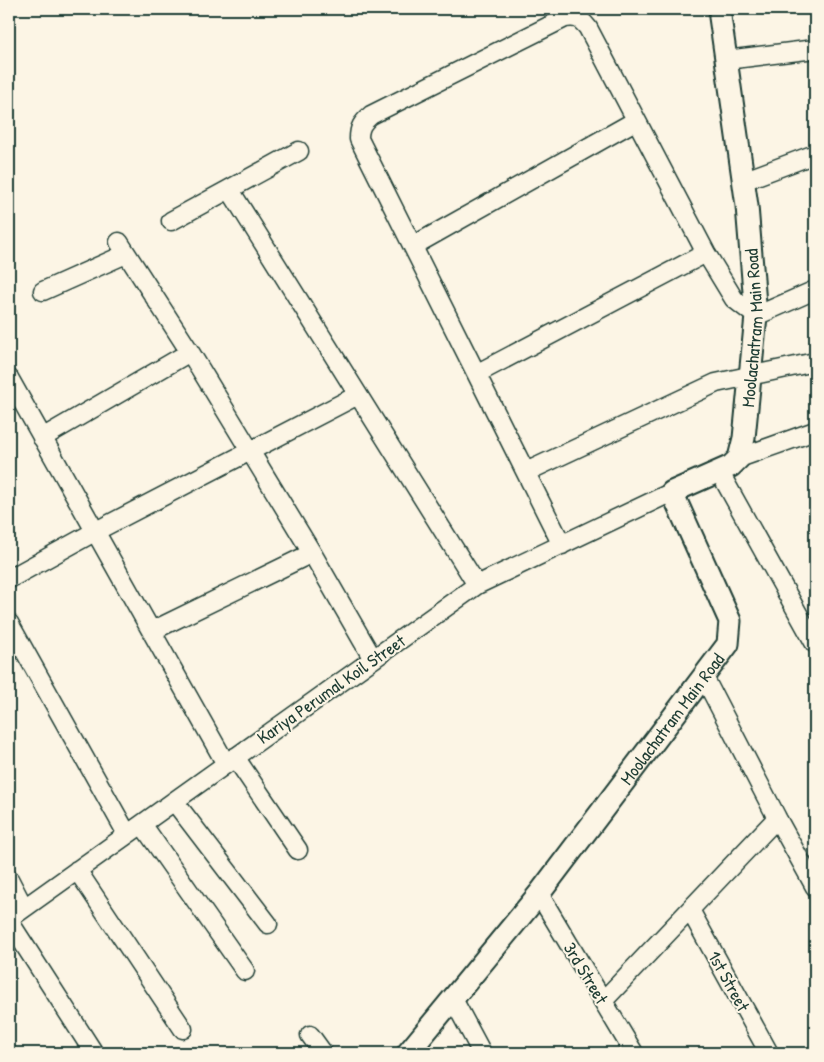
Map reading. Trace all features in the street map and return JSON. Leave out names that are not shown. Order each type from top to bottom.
[{"type":"street","name":"Moolachatram Main Road","points":[[722,9],[720,17],[743,182],[756,316],[744,438],[739,458]]},
{"type":"street","points":[[562,545],[360,139],[359,130],[362,122],[565,18],[573,16],[581,19],[588,28],[635,121],[706,253],[734,299],[756,316],[815,290]]},
{"type":"street","points":[[726,60],[815,49]]},
{"type":"street","points":[[413,246],[635,121]]},
{"type":"street","points":[[171,221],[299,151]]},
{"type":"street","points":[[743,182],[815,154]]},
{"type":"street","points":[[230,190],[477,585]]},
{"type":"street","points":[[43,291],[122,248],[190,352],[251,451],[373,659]]},
{"type":"street","points":[[478,373],[706,253]]},
{"type":"street","points":[[42,438],[190,352]]},
{"type":"street","points":[[526,472],[716,383],[815,362]]},
{"type":"street","points":[[9,378],[152,631],[231,760],[298,850]]},
{"type":"street","points":[[9,579],[96,531],[358,395]]},
{"type":"street","points":[[672,492],[731,466],[739,458],[815,431]]},
{"type":"street","points":[[719,471],[815,644]]},
{"type":"street","name":"Moolachatram Main Road","points":[[408,1053],[539,894],[728,644],[730,621],[672,492]]},
{"type":"street","name":"Kariya Perumal Koil Street","points":[[9,920],[477,585],[672,492]]},
{"type":"street","points":[[152,631],[312,553]]},
{"type":"street","points":[[9,623],[127,834]]},
{"type":"street","points":[[704,677],[815,887]]},
{"type":"street","points":[[174,801],[268,924]]},
{"type":"street","points":[[603,1001],[777,818]]},
{"type":"street","points":[[142,824],[245,972]]},
{"type":"street","points":[[78,870],[183,1029]]},
{"type":"street","points":[[9,879],[24,908]]},
{"type":"street","name":"3rd Street","points":[[539,894],[634,1053]]},
{"type":"street","name":"1st Street","points":[[690,910],[769,1053]]},
{"type":"street","points":[[9,920],[94,1053]]},
{"type":"street","points":[[452,999],[482,1053]]},
{"type":"street","points":[[310,1035],[323,1053]]}]
